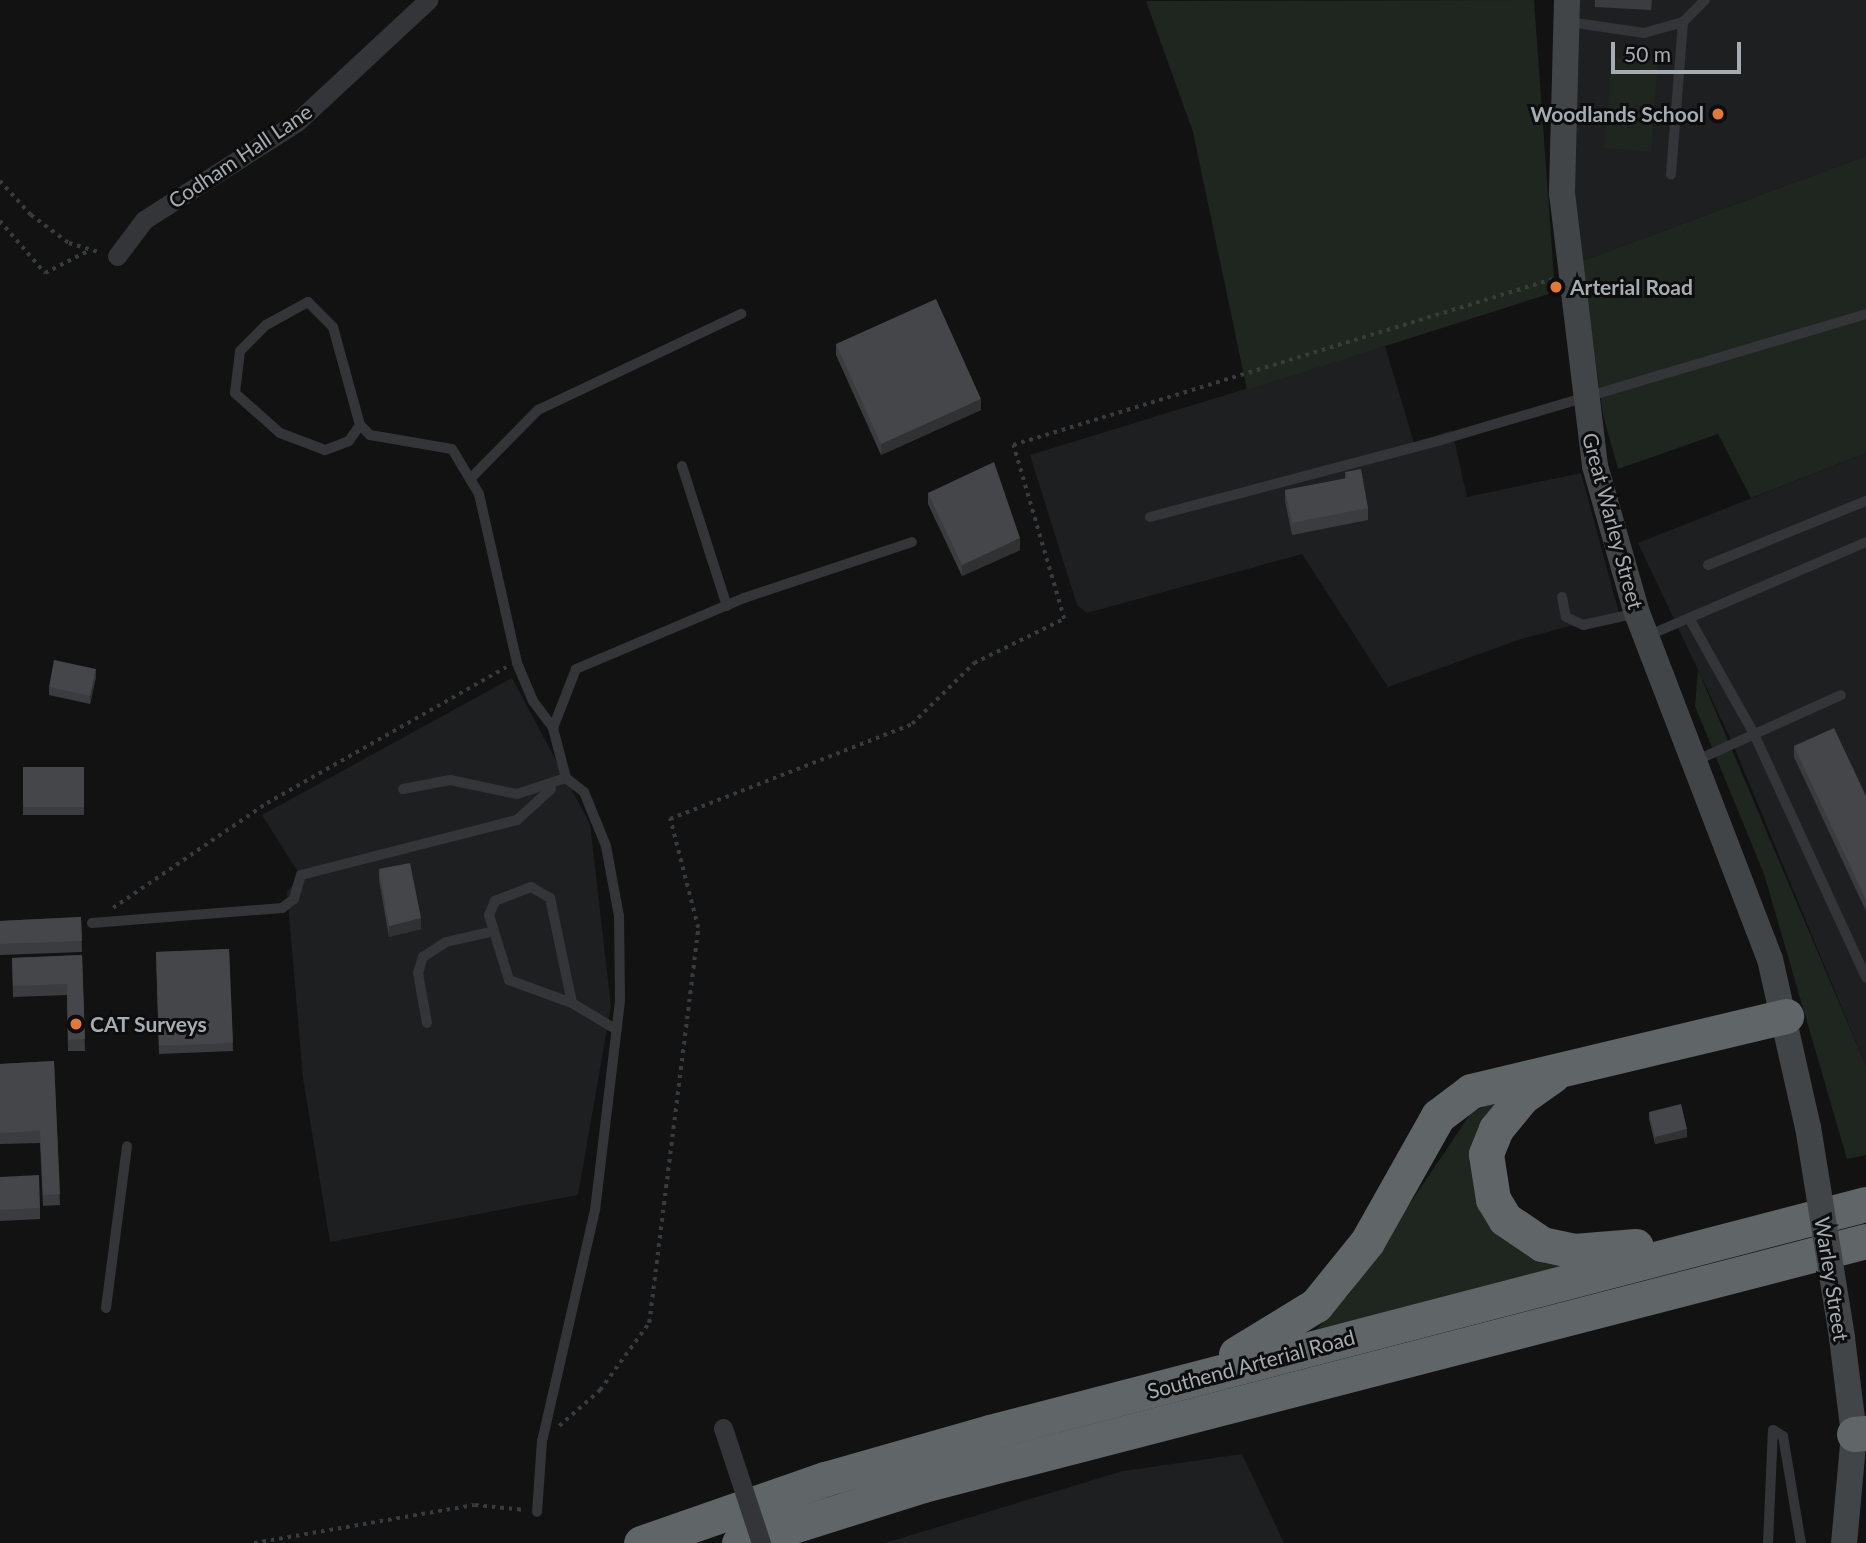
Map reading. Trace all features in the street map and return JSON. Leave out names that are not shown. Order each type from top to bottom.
[{"type":"highway","points":[[1115,1400],[1245,1351],[1316,1304],[1367,1242],[1438,1116],[1471,1091],[1552,1076],[1786,1016]]},
{"type":"highway","points":[[1552,1076],[1513,1106],[1486,1154],[1493,1199],[1506,1219],[1542,1244],[1607,1250],[1866,1202]]},
{"type":"highway","name":"Southend Arterial Road","points":[[641,1543],[825,1479],[1866,1202]]},
{"type":"highway","name":"Southend Arterial Road","points":[[739,1543],[923,1485],[1866,1241]]},
{"type":"highway","points":[[1686,1287],[1866,1250]]},
{"type":"main road","name":"Great Warley Street","points":[[1566,11],[1562,193],[1583,396],[1595,466],[1642,625],[1751,904],[1786,1016]]},
{"type":"main road","name":"Warley Street","points":[[1786,1016],[1808,1127],[1860,1434],[1844,1543]]},
{"type":"street","name":"Codham Hall Lane","points":[[117,257],[144,220],[298,121],[428,0]]},
{"type":"street","points":[[723,1428],[761,1543]]},
{"type":"lane","points":[[1566,11],[1644,33],[1683,22],[1705,0]]},
{"type":"lane","points":[[1671,175],[1683,22]]},
{"type":"lane","points":[[360,425],[349,441],[325,450],[281,433],[235,393],[240,351],[290,309],[307,302],[320,309],[333,327],[360,425],[379,438],[452,450],[472,477],[517,663],[533,701],[553,728],[566,778],[584,792],[606,846],[619,916],[617,1030],[596,1210],[542,1441],[537,1512]]},
{"type":"lane","points":[[472,477],[538,410],[741,314]]},
{"type":"lane","points":[[1150,517],[1866,314]]},
{"type":"lane","points":[[682,466],[727,606]]},
{"type":"lane","points":[[1707,565],[1866,500]]},
{"type":"lane","points":[[553,728],[576,669],[727,606],[912,542]]},
{"type":"lane","points":[[1562,597],[1566,617],[1583,625],[1642,625],[1689,618],[1866,542]]},
{"type":"lane","points":[[1689,618],[1754,734],[1866,976]]},
{"type":"lane","points":[[1693,761],[1841,695]]},
{"type":"lane","points":[[92,923],[282,908],[294,899],[301,875],[517,820],[566,778]]},
{"type":"lane","points":[[403,789],[450,780],[517,794],[553,787]]},
{"type":"lane","points":[[572,1003],[550,898],[530,887],[495,901],[489,915],[509,980],[572,1003],[617,1030]]},
{"type":"lane","points":[[427,1023],[418,973],[423,957],[446,942],[494,931]]},
{"type":"lane","points":[[106,1308],[127,1146]]},
{"type":"lane","points":[[1768,1543],[1773,1430],[1783,1436],[1801,1543]]},
{"type":"path","points":[[0,181],[31,215],[90,250],[117,257]]},
{"type":"path","points":[[0,221],[45,273],[90,250]]},
{"type":"path","points":[[542,1441],[600,1390],[649,1323],[698,928],[670,819],[912,724],[974,663],[1064,619],[1013,445],[1570,274]]},
{"type":"path","points":[[92,923],[267,803],[517,663]]},
{"type":"path","points":[[254,1543],[475,1505],[537,1512]]},
{"type":"shaded area","points":[[1534,0],[1555,292],[1247,390],[1193,132],[1146,1]]},
{"type":"shaded area","name":"Woodlands School","points":[[1577,0],[1866,0],[1866,156],[1582,261],[1568,147]]},
{"type":"shaded area","points":[[1612,58],[1658,61],[1651,152],[1604,148]]},
{"type":"shaded area","points":[[1866,156],[1866,453],[1751,498],[1718,434],[1618,469],[1603,415],[1582,261]]},
{"type":"shaded area","points":[[1385,346],[1414,443],[1452,430],[1467,497],[1581,473],[1619,613],[1521,639],[1388,687],[1302,554],[1087,613],[1077,605],[1030,455]]},
{"type":"shaded area","points":[[1866,453],[1866,1066],[1733,744],[1638,543]]},
{"type":"shaded area","points":[[1698,670],[1866,1066],[1866,1155],[1847,1159],[1764,874],[1695,706]]},
{"type":"shaded area","points":[[512,678],[590,824],[611,1006],[578,1195],[330,1242],[303,1078],[287,892],[300,875],[262,815]]},
{"type":"shaded area","points":[[1507,1095],[1479,1205],[1519,1250],[1580,1268],[1317,1329],[1349,1294],[1471,1113]]},
{"type":"shaded area","points":[[1242,1454],[1284,1543],[885,1543],[1123,1471]]},
{"type":"building","points":[[936,299],[981,399],[881,444],[836,344]]},
{"type":"building","points":[[994,462],[1020,538],[962,565],[928,493]]},
{"type":"building","points":[[1361,469],[1368,508],[1292,523],[1285,490],[1347,478],[1345,472]]},
{"type":"building","points":[[54,660],[96,669],[90,696],[49,687]]},
{"type":"building","points":[[1834,728],[1866,796],[1866,900],[1794,746]]},
{"type":"building","points":[[23,767],[84,767],[84,807],[23,807]]},
{"type":"building","points":[[410,863],[421,918],[389,926],[379,869]]},
{"type":"building","points":[[81,917],[82,941],[0,944],[0,921]]},
{"type":"building","points":[[229,949],[233,1043],[159,1046],[156,952]]},
{"type":"building","name":"CAT Surveys","points":[[82,955],[85,1039],[68,1040],[67,984],[13,986],[12,958]]},
{"type":"building","points":[[54,1061],[60,1194],[43,1195],[40,1131],[0,1133],[0,1064]]},
{"type":"building","points":[[1681,1104],[1687,1129],[1655,1137],[1649,1112]]},
{"type":"building","points":[[39,1175],[40,1208],[0,1210],[0,1177]]},
{"type":"place","name":"Woodlands School","points":[[1718,114]]},
{"type":"place","name":"Arterial Road","points":[[1556,287]]},
{"type":"place","name":"CAT Surveys","points":[[76,1024]]}]
